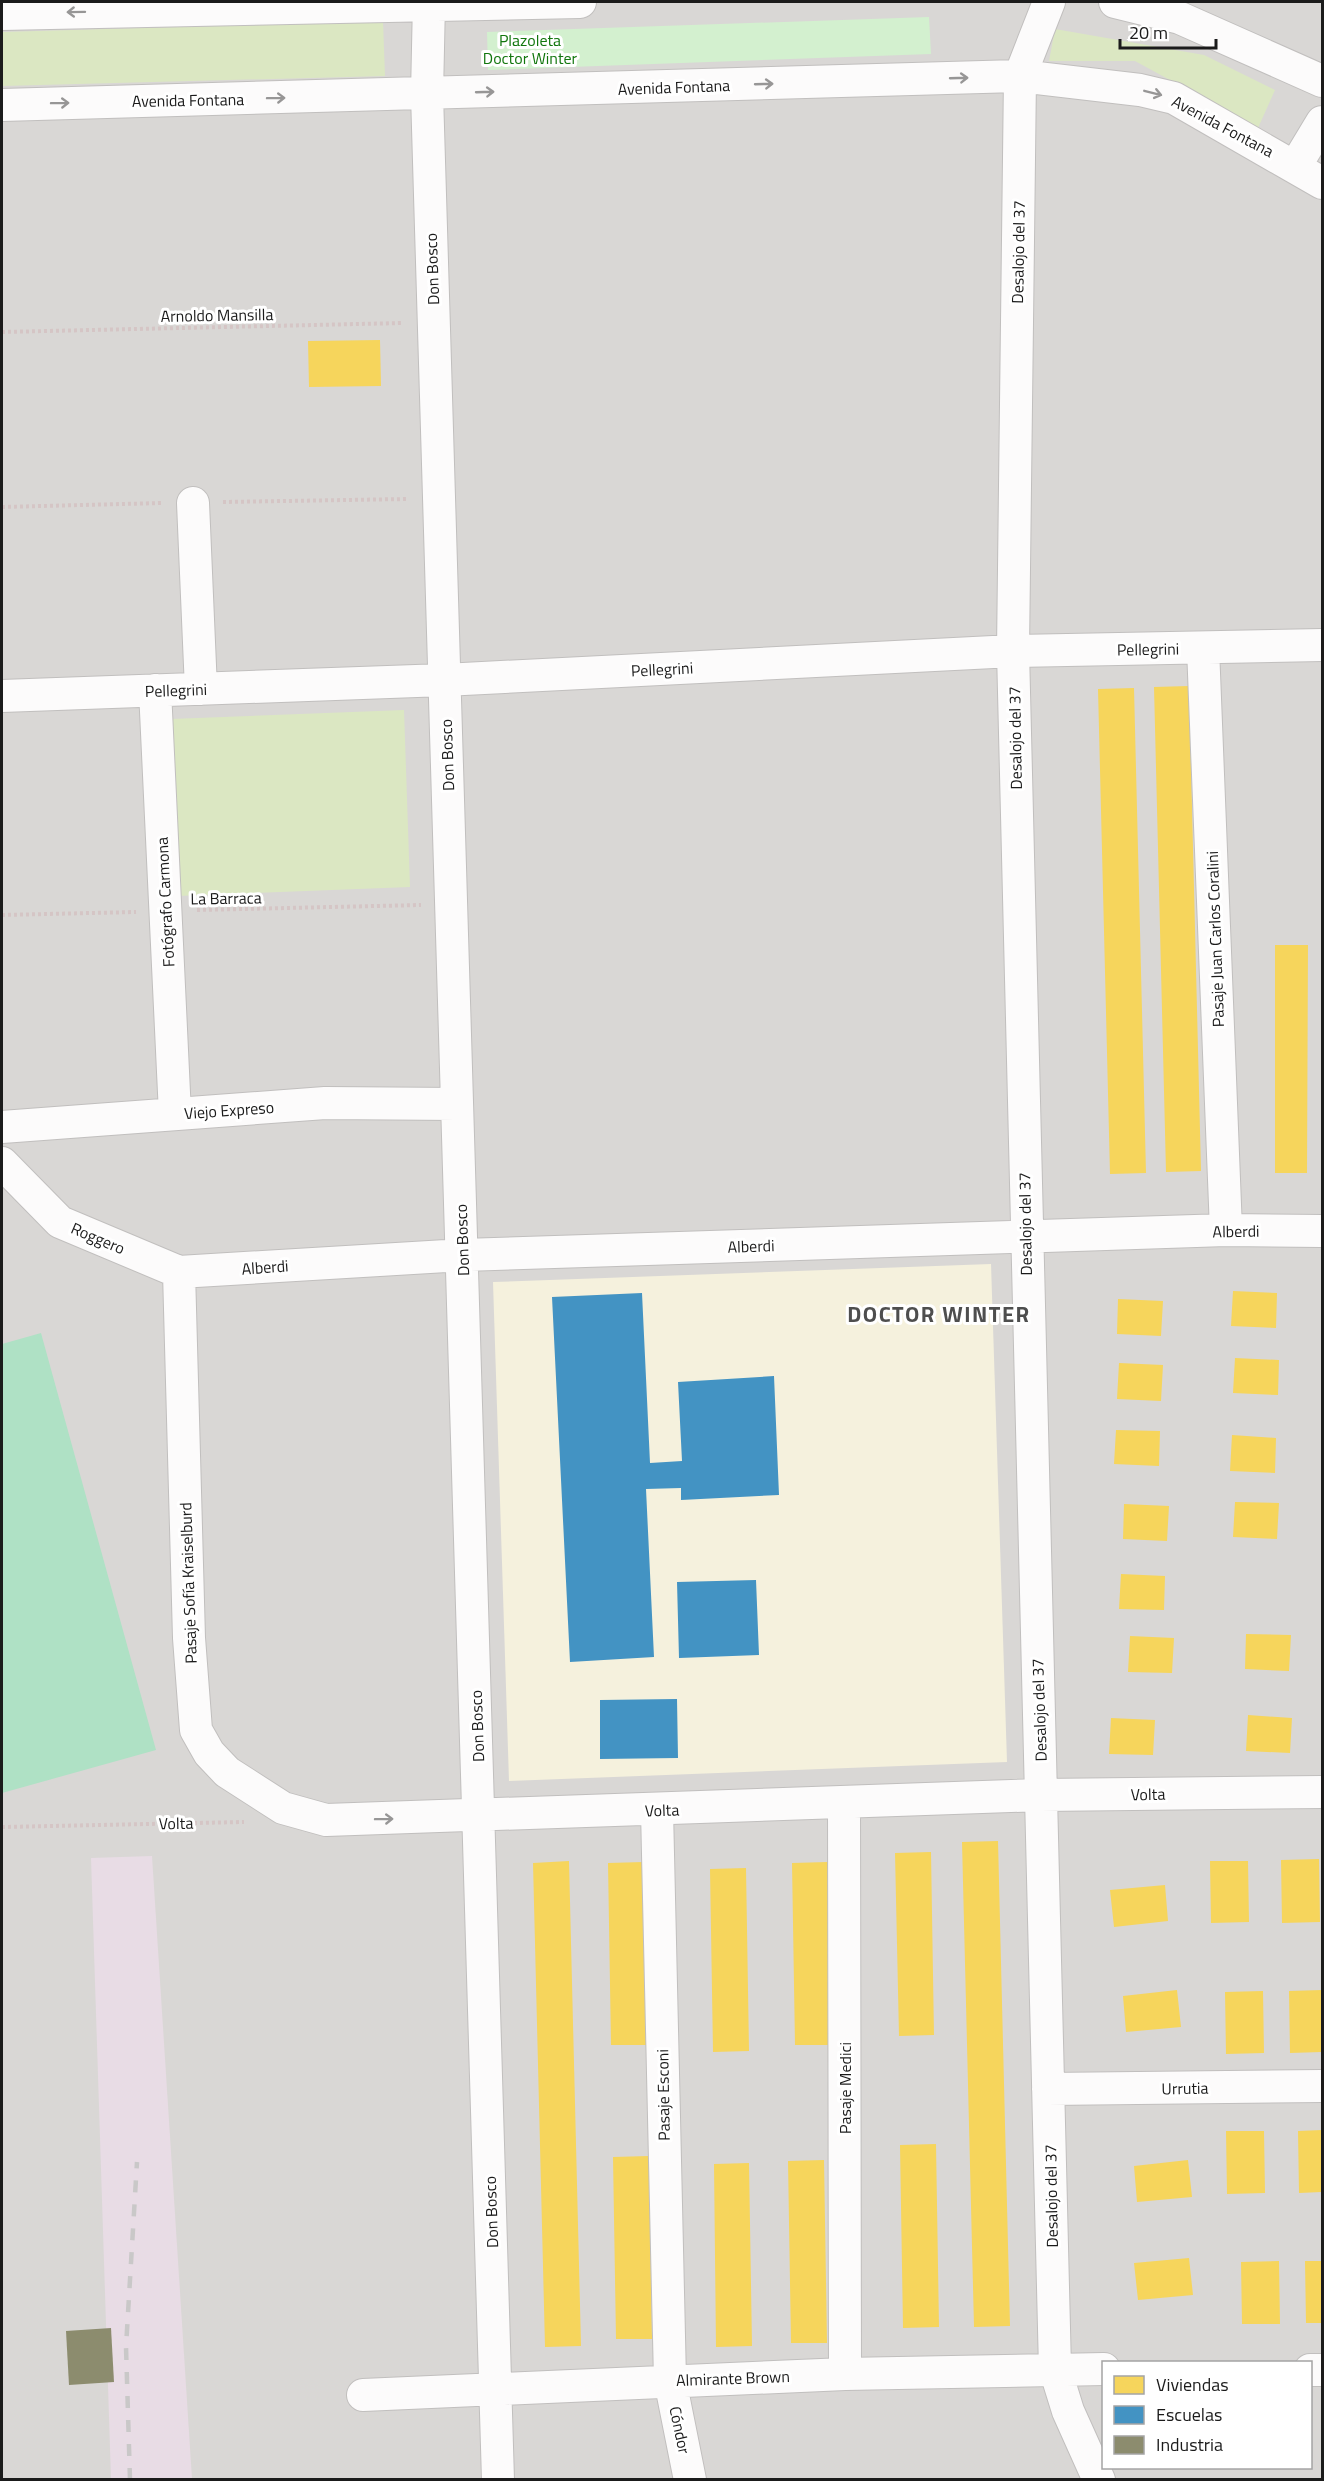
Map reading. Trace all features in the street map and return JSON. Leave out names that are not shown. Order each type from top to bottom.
[{"type":"street","points":[[2,14],[427,3],[580,2]]},
{"type":"street","name":"Desalojo del 37","points":[[1049,2],[1020,76],[1013,651],[1055,2369],[1068,2411],[1099,2480]]},
{"type":"street","points":[[1115,2],[1180,18],[1323,81]]},
{"type":"street","name":"Don Bosco","points":[[427,3],[427,94],[498,2480]]},
{"type":"street","name":"Avenida Fontana","points":[[2,105],[1020,76],[1140,90],[1174,98],[1296,165],[1323,183]]},
{"type":"street","points":[[1296,165],[1323,122]]},
{"type":"street","points":[[193,503],[201,689]]},
{"type":"street","name":"Pellegrini","points":[[2,696],[444,680],[1013,651],[1323,645]]},
{"type":"street","name":"Pasaje Juan Carlos Coralini","points":[[1203,648],[1226,1230]]},
{"type":"street","name":"Fotógrafo Carmona","points":[[155,690],[175,1114]]},
{"type":"street","name":"Viejo Expreso","points":[[2,1126],[325,1103],[457,1104]]},
{"type":"street","name":"Roggero","points":[[2,1162],[60,1222],[179,1272]]},
{"type":"street","name":"Alberdi","points":[[179,1272],[463,1255],[1226,1230],[1323,1231]]},
{"type":"street","name":"Pasaje Sofía Kraiselburd","points":[[179,1272],[189,1638],[196,1730],[209,1753],[227,1772],[283,1808],[326,1820]]},
{"type":"street","name":"Volta","points":[[326,1820],[479,1817],[1041,1795],[1323,1792]]},
{"type":"street","name":"Pasaje Medici","points":[[844,1803],[845,2374]]},
{"type":"street","name":"Pasaje Esconi","points":[[657,1810],[670,2380]]},
{"type":"street","name":"Urrutia","points":[[1048,2089],[1323,2086]]},
{"type":"street","name":"Almirante Brown","points":[[363,2395],[670,2380],[1102,2369]]},
{"type":"street","name":"Cóndor","points":[[670,2380],[690,2480]]},
{"type":"path","name":"Arnoldo Mansilla","points":[[2,332],[434,322]]},
{"type":"path","name":"La Barraca","points":[[2,915],[451,904]]},
{"type":"path","name":"Volta","points":[[2,1827],[256,1822]]},
{"type":"shaded area","points":[[2,2],[1322,2],[1322,2479],[2,2480]]},
{"type":"shaded area","points":[[991,1264],[1007,1762],[509,1781],[493,1282]]},
{"type":"shaded area","points":[[152,1856],[192,2479],[111,2479],[91,1858]]},
{"type":"green space","name":"Plazoleta Doctor Winter","points":[[929,17],[931,54],[488,70],[487,32]]},
{"type":"green space","points":[[383,21],[385,76],[2,86],[2,32]]},
{"type":"green space","points":[[1055,29],[1204,55],[1275,90],[1258,128],[1135,61],[1049,61]]},
{"type":"green space","points":[[404,710],[410,887],[177,896],[171,719]]},
{"type":"green space","points":[[41,1333],[156,1750],[2,1793],[2,1344]]},
{"type":"building: Viviendas","points":[[380,340],[381,386],[309,387],[308,341]]},
{"type":"building: Viviendas","points":[[1189,686],[1201,1171],[1166,1172],[1154,687]]},
{"type":"building: Viviendas","points":[[1134,688],[1146,1173],[1110,1174],[1098,689]]},
{"type":"building: Viviendas","points":[[1275,945],[1308,945],[1307,1173],[1275,1173]]},
{"type":"building: Viviendas","points":[[1233,1291],[1277,1293],[1276,1328],[1231,1326]]},
{"type":"building: Viviendas","points":[[1118,1299],[1163,1301],[1161,1336],[1117,1334]]},
{"type":"building: Viviendas","points":[[1235,1358],[1279,1360],[1278,1395],[1233,1393]]},
{"type":"building: Viviendas","points":[[1119,1363],[1163,1365],[1161,1401],[1117,1399]]},
{"type":"building: Viviendas","points":[[1116,1430],[1160,1431],[1159,1466],[1114,1464]]},
{"type":"building: Viviendas","points":[[1232,1435],[1276,1438],[1275,1473],[1230,1471]]},
{"type":"building: Viviendas","points":[[1235,1502],[1279,1503],[1277,1539],[1233,1537]]},
{"type":"building: Viviendas","points":[[1124,1504],[1169,1506],[1167,1541],[1123,1539]]},
{"type":"building: Viviendas","points":[[1121,1574],[1165,1576],[1164,1610],[1119,1609]]},
{"type":"building: Viviendas","points":[[1246,1634],[1291,1635],[1289,1671],[1245,1669]]},
{"type":"building: Viviendas","points":[[1130,1636],[1174,1638],[1172,1673],[1128,1672]]},
{"type":"building: Viviendas","points":[[1248,1715],[1292,1718],[1290,1753],[1246,1751]]},
{"type":"building: Viviendas","points":[[1111,1718],[1155,1720],[1153,1755],[1109,1754]]},
{"type":"building: Viviendas","points":[[998,1841],[1010,2326],[974,2327],[962,1842]]},
{"type":"building: Viviendas","points":[[931,1852],[934,2035],[899,2036],[895,1853]]},
{"type":"building: Viviendas","points":[[1319,1859],[1320,1922],[1282,1923],[1281,1860]]},
{"type":"building: Viviendas","points":[[569,1861],[581,2346],[545,2347],[533,1863]]},
{"type":"building: Viviendas","points":[[1210,1861],[1248,1861],[1249,1922],[1211,1923]]},
{"type":"building: Viviendas","points":[[644,1862],[647,2045],[611,2045],[608,1863]]},
{"type":"building: Viviendas","points":[[828,1862],[831,2045],[795,2045],[792,1863]]},
{"type":"building: Viviendas","points":[[746,1868],[749,2051],[713,2052],[710,1869]]},
{"type":"building: Viviendas","points":[[1165,1885],[1168,1921],[1114,1927],[1110,1890]]},
{"type":"building: Viviendas","points":[[1177,1990],[1181,2027],[1126,2032],[1123,1996]]},
{"type":"building: Viviendas","points":[[1322,1990],[1322,2052],[1290,2053],[1289,1991]]},
{"type":"building: Viviendas","points":[[1263,1991],[1264,2053],[1226,2054],[1225,1992]]},
{"type":"building: Viviendas","points":[[1322,2130],[1322,2192],[1299,2193],[1298,2131]]},
{"type":"building: Viviendas","points":[[1226,2131],[1264,2131],[1265,2193],[1227,2194]]},
{"type":"building: Viviendas","points":[[936,2144],[939,2327],[903,2328],[900,2145]]},
{"type":"building: Viviendas","points":[[649,2156],[652,2339],[616,2339],[613,2157]]},
{"type":"building: Viviendas","points":[[824,2160],[827,2343],[791,2343],[788,2161]]},
{"type":"building: Viviendas","points":[[1188,2160],[1192,2197],[1137,2202],[1134,2166]]},
{"type":"building: Viviendas","points":[[749,2163],[752,2346],[716,2347],[714,2164]]},
{"type":"building: Viviendas","points":[[1189,2258],[1193,2295],[1138,2300],[1134,2263]]},
{"type":"building: Viviendas","points":[[1279,2261],[1280,2324],[1242,2324],[1241,2262]]},
{"type":"building: Viviendas","points":[[1305,2261],[1322,2261],[1322,2323],[1306,2323]]},
{"type":"building: Escuelas","points":[[642,1293],[650,1463],[682,1461],[678,1382],[774,1376],[779,1495],[681,1500],[681,1488],[646,1489],[654,1657],[570,1662],[552,1297]]},
{"type":"building: Escuelas","points":[[756,1580],[759,1655],[679,1658],[677,1582]]},
{"type":"building: Escuelas","points":[[677,1699],[678,1758],[600,1759],[600,1700]]},
{"type":"building: Industria","points":[[111,2328],[114,2382],[69,2385],[66,2331]]},
{"type":"railway","points":[[130,2480],[126,2347],[137,2162]]},
{"type":"district","name":"DOCTOR WINTER","points":[[939,1314]]}]
